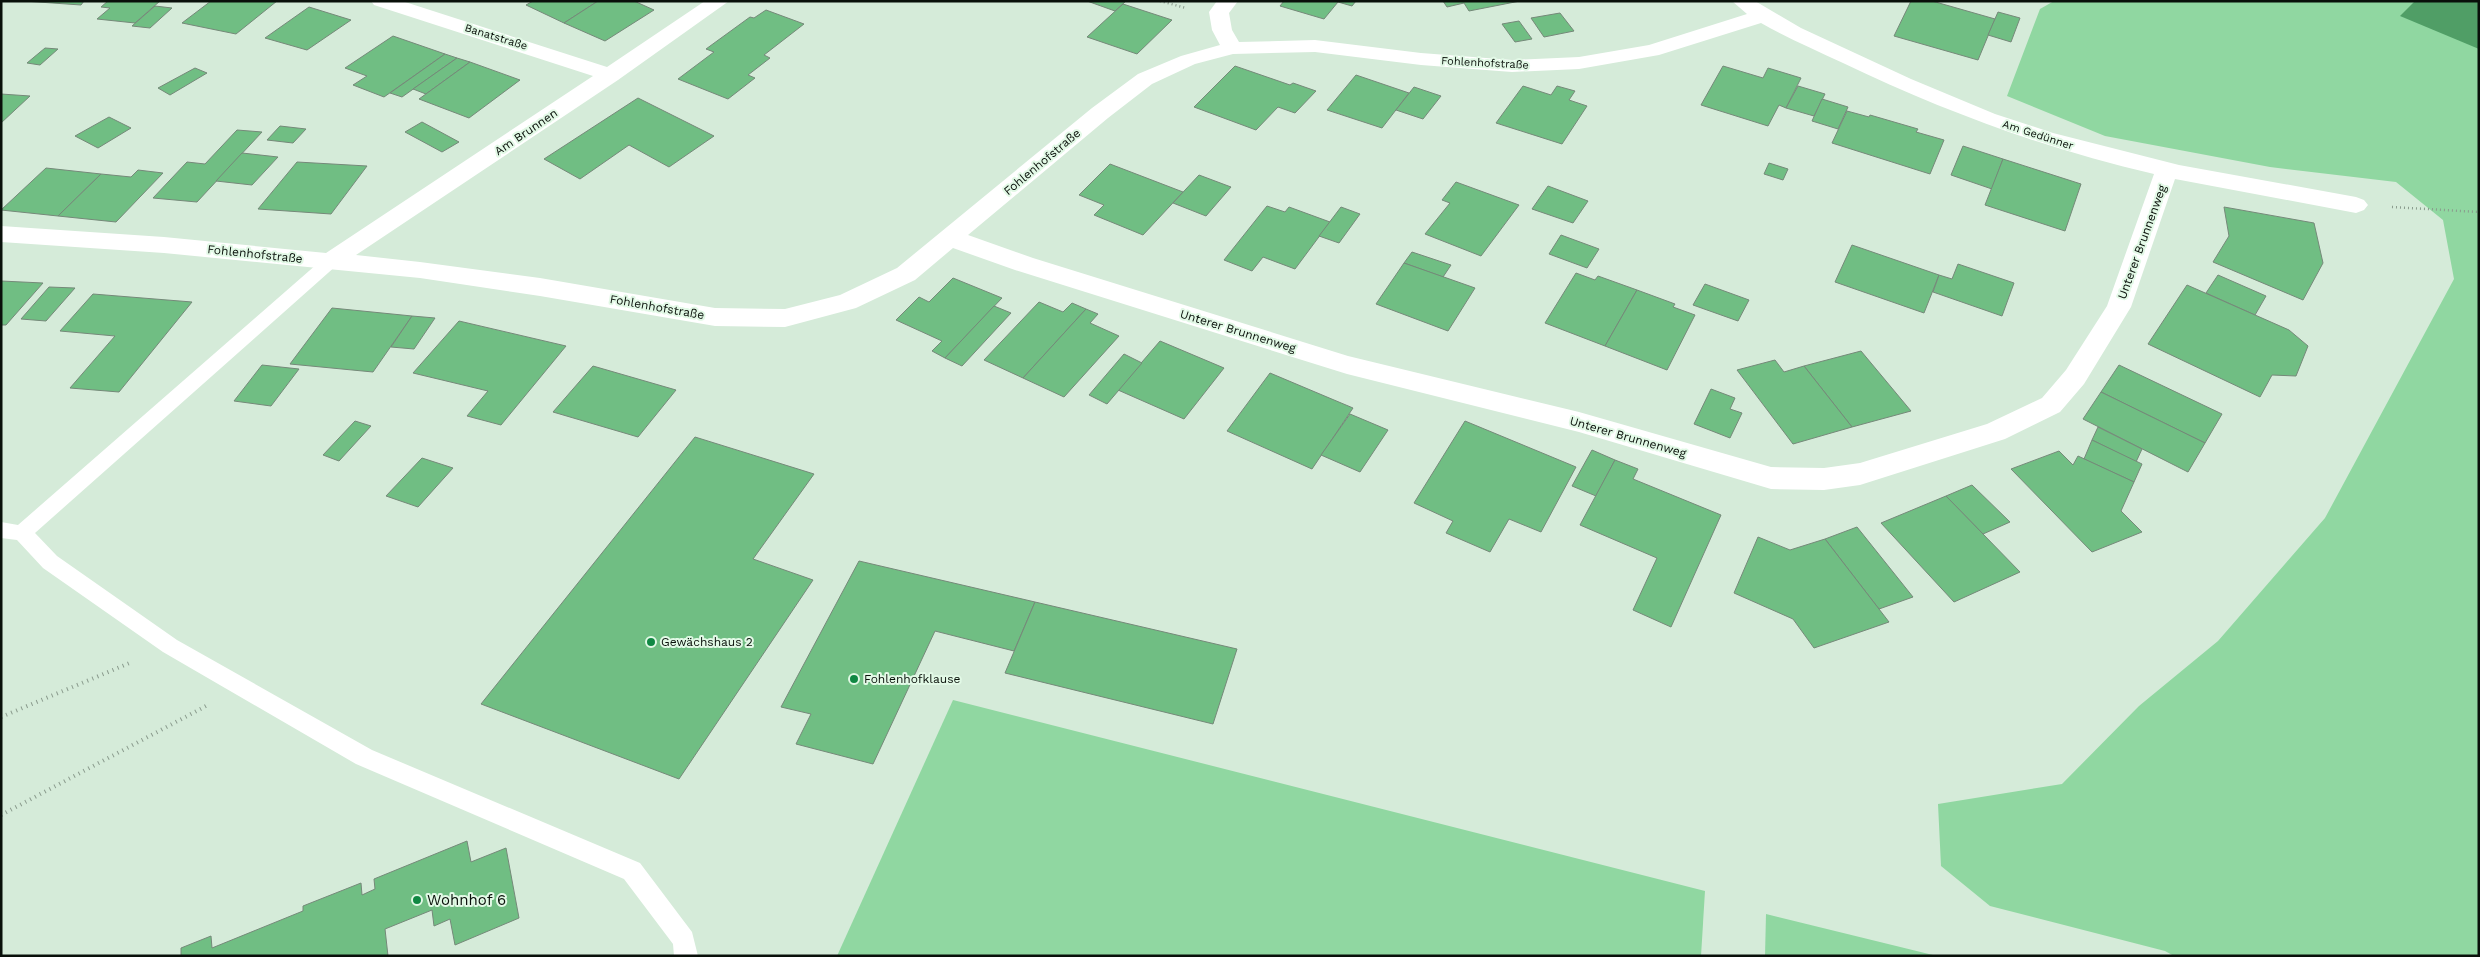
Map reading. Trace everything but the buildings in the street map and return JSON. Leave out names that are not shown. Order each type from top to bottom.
[{"type":"street","name":"Banatstraße","points":[[381,1],[611,76]]},
{"type":"street","name":"Am Brunnen","points":[[331,261],[611,76],[719,1]]},
{"type":"street","points":[[1228,1],[1219,12],[1222,30],[1232,48]]},
{"type":"street","name":"Am Gedünner","points":[[1742,1],[1762,16],[1896,81],[1984,117],[2073,146],[2167,170],[2256,189],[2356,205]]},
{"type":"street","name":"Fohlenhofstraße","points":[[1,234],[164,244],[420,270],[540,287],[715,317],[785,318],[847,302],[906,274],[1100,113],[1145,79],[1188,60],[1232,48],[1315,46],[1421,59],[1512,66],[1579,63],[1652,52],[1762,16]]},
{"type":"street","name":"Unterer Brunnenweg","points":[[951,238],[1024,264],[1347,365],[1578,422],[1771,478],[1824,479],[1860,474],[1996,432],[2051,405],[2075,377],[2119,307],[2140,252],[2167,170]]},
{"type":"lane","points":[[331,261],[11,531],[50,562],[170,646],[364,757],[632,871],[684,940],[686,956]]},
{"type":"path","points":[[2356,205],[2479,212]]},
{"type":"path","points":[[1,716],[170,646]]},
{"type":"path","points":[[1,815],[242,687]]},
{"type":"shaded area","points":[[2054,1],[2479,1],[2479,956],[2174,956],[2165,951],[1990,906],[1941,866],[1938,804],[2062,784],[2139,706],[2218,641],[2325,518],[2454,279],[2443,220],[2396,182],[2270,167],[2105,136],[2007,96],[2040,9]]},
{"type":"shaded area","points":[[2415,1],[2479,1],[2479,49],[2400,16]]},
{"type":"shaded area","points":[[953,700],[1705,891],[1701,956],[837,956]]},
{"type":"shaded area","points":[[1766,914],[1937,956],[1765,956]]},
{"type":"place","name":"Gewächshaus 2","points":[[651,642]]},
{"type":"place","name":"Fohlenhofklause","points":[[854,679]]},
{"type":"place","name":"Wohnhof 6","points":[[417,900]]}]
